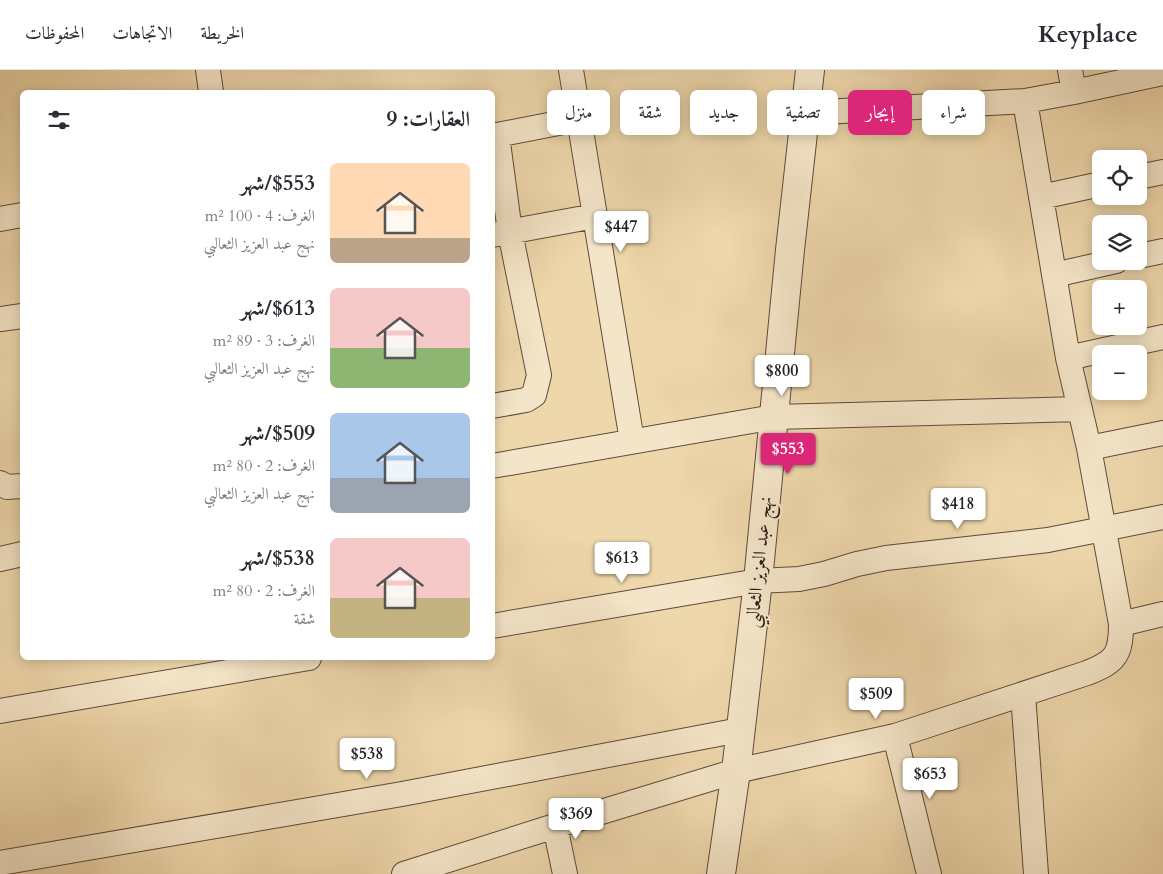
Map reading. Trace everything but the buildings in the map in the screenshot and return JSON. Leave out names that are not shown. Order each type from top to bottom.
[{"type":"street","points":[[208,70],[212,90]]},
{"type":"street","points":[[571,70],[574,90]]},
{"type":"street","name":"نهج عبد العزيز الثعالبي","points":[[808,90],[810,70]]},
{"type":"street","points":[[838,112],[1025,100],[1072,81],[1163,73]]},
{"type":"street","points":[[404,874],[443,868],[555,826],[736,772],[895,736],[1087,673],[1110,662],[1117,655],[1120,646],[1121,624],[1090,448],[1068,358],[1025,100]]},
{"type":"street","points":[[495,405],[526,400],[534,395],[540,375],[501,234],[495,136],[547,125]]},
{"type":"street","points":[[582,135],[632,441]]},
{"type":"street","name":"نهج عبد العزيز الثعالبي","points":[[721,874],[736,772],[758,581],[790,250],[804,135]]},
{"type":"street","points":[[1147,175],[1163,172]]},
{"type":"street","points":[[1041,196],[1092,186]]},
{"type":"street","points":[[0,218],[20,215]]},
{"type":"street","points":[[501,234],[595,216]]},
{"type":"street","points":[[1147,254],[1163,251]]},
{"type":"street","points":[[1054,275],[1092,266]]},
{"type":"street","points":[[0,319],[20,316]]},
{"type":"street","points":[[1068,358],[1163,337]]},
{"type":"street","points":[[495,465],[774,416],[1080,409]]},
{"type":"street","points":[[1090,448],[1163,433]]},
{"type":"street","points":[[0,483],[7,487],[20,486]]},
{"type":"street","points":[[495,625],[758,581],[799,579],[886,558],[1048,540],[1163,517]]},
{"type":"street","points":[[0,558],[20,554]]},
{"type":"street","points":[[1121,624],[1163,614]]},
{"type":"street","points":[[0,710],[297,660]]},
{"type":"street","points":[[1023,694],[1036,874]]},
{"type":"street","points":[[0,863],[412,792],[740,730]]},
{"type":"street","points":[[895,736],[929,874]]},
{"type":"street","points":[[555,826],[565,874]]}]
